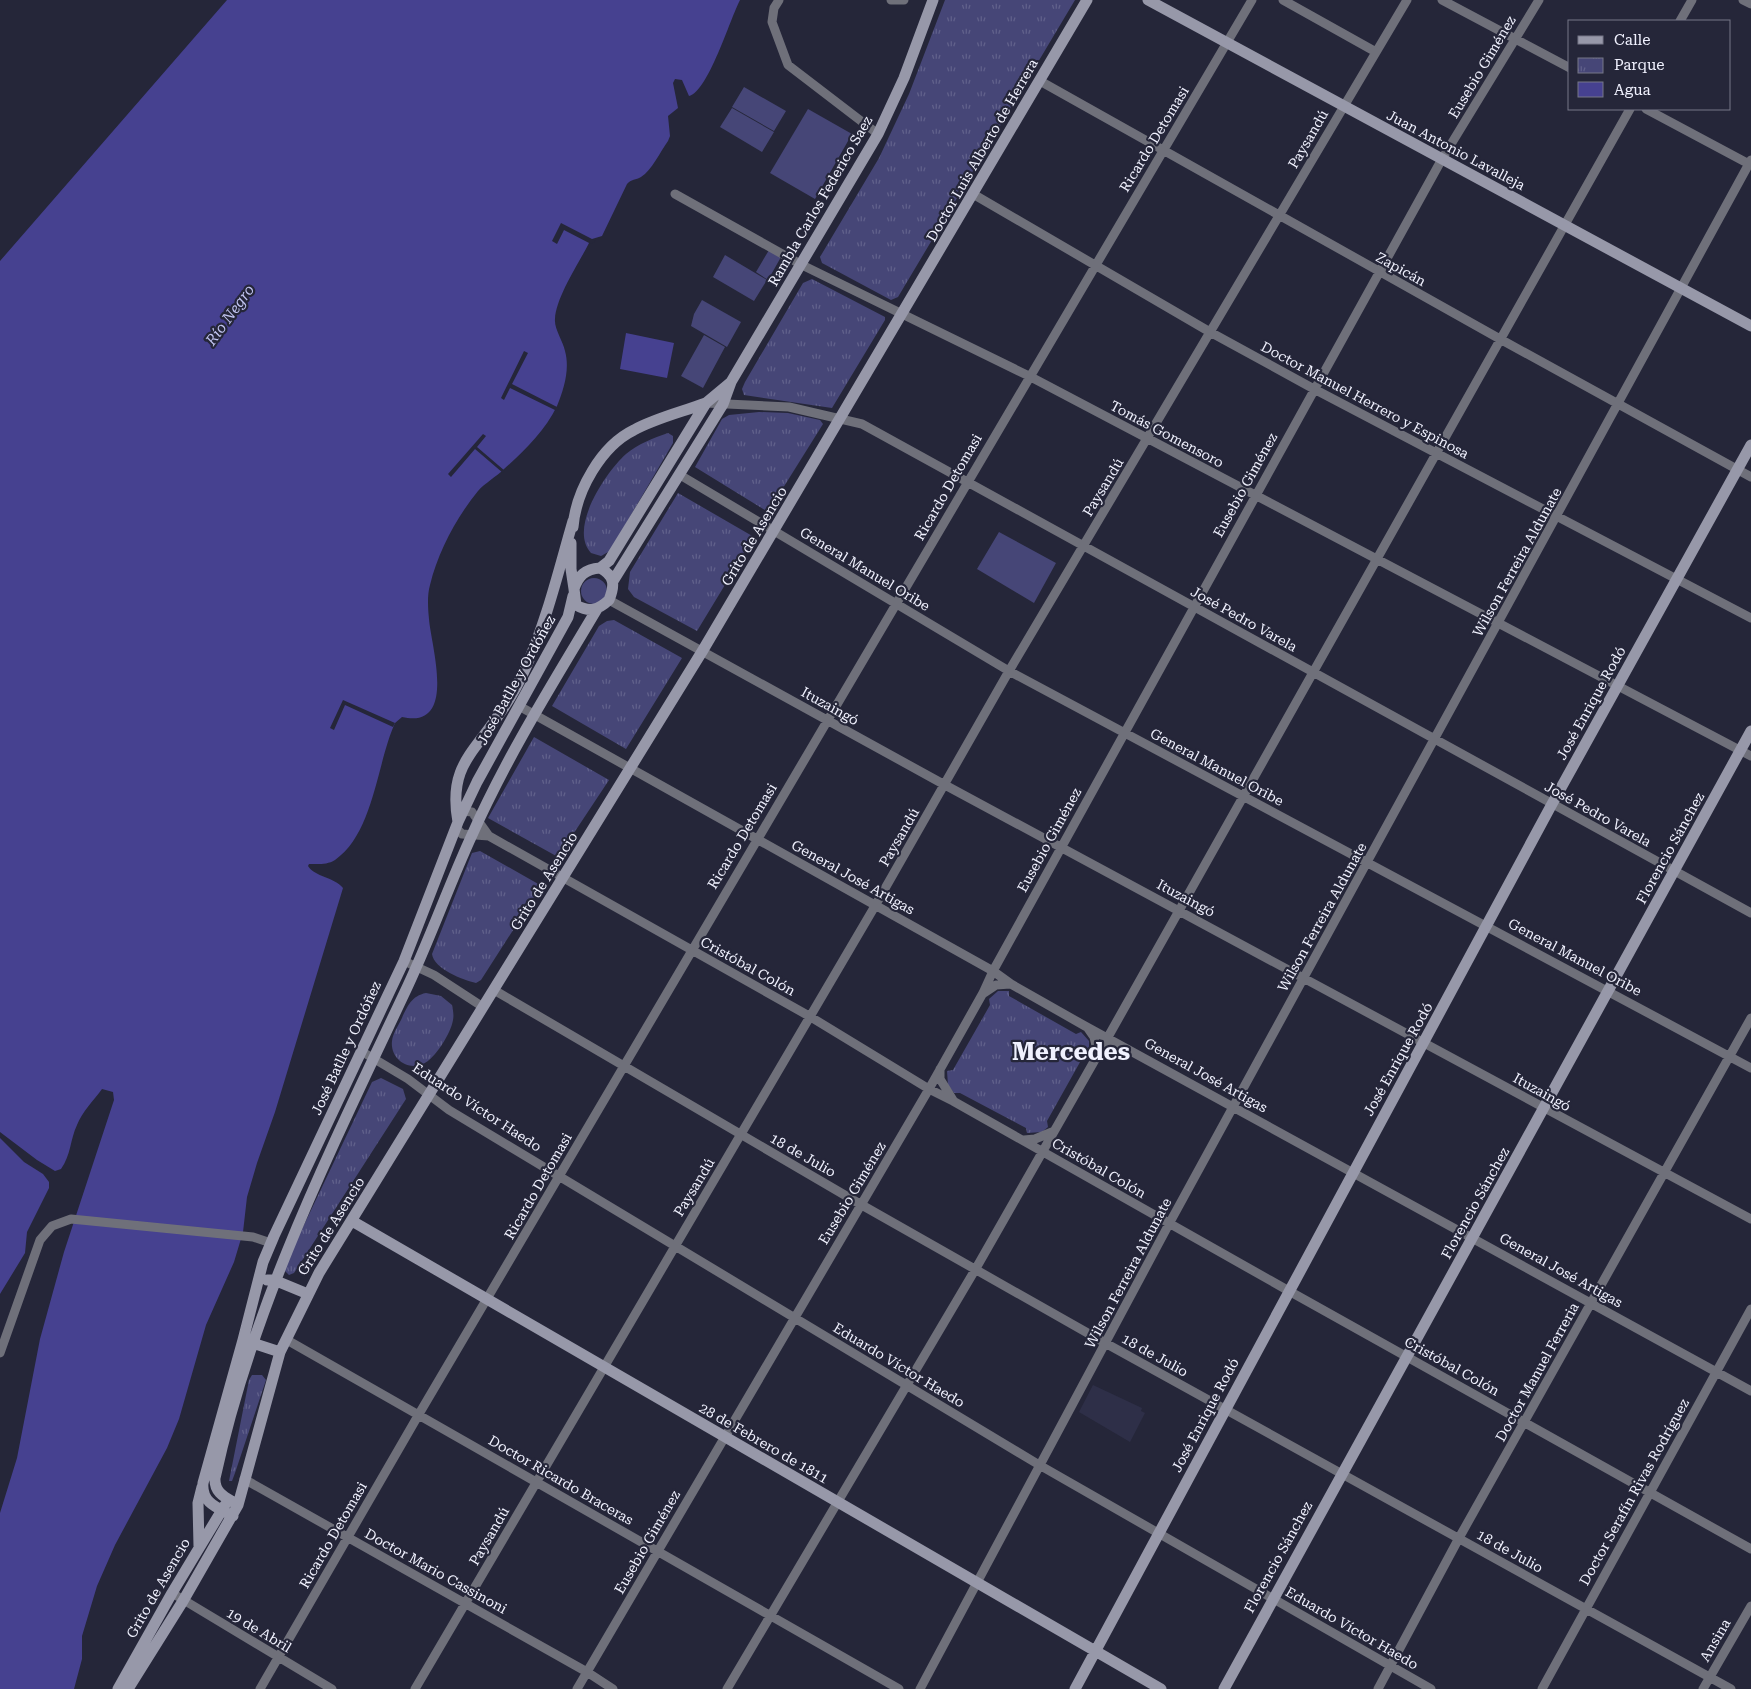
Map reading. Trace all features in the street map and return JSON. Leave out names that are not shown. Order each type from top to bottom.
[{"type":"street","points":[[779,0],[774,8],[772,22],[788,66],[878,134]]},
{"type":"street","points":[[891,0],[904,0]]},
{"type":"street","name":"Rambla Carlos Federico Saez","points":[[613,581],[723,404],[731,382],[878,134],[904,78],[933,0]]},
{"type":"street","name":"Doctor Luis Alberto de Herrera","points":[[903,314],[1087,0]]},
{"type":"street","name":"Juan Antonio Lavalleja","points":[[1148,0],[1751,326]]},
{"type":"street","name":"Ricardo Detomasi","points":[[260,1689],[418,1414],[488,1300],[691,950],[1252,0]]},
{"type":"street","points":[[1283,0],[1376,52]]},
{"type":"street","name":"Paysandú","points":[[415,1689],[875,906],[1009,671],[1280,216],[1342,106],[1407,0]]},
{"type":"street","points":[[1442,0],[1568,67]]},
{"type":"street","name":"Eusebio Giménez","points":[[577,1689],[929,1089],[983,993],[993,971],[1123,732],[1442,159],[1539,0]]},
{"type":"street","points":[[1681,20],[1692,0]]},
{"type":"street","points":[[1744,0],[1751,4]]},
{"type":"street","name":"Zapicán","points":[[1040,81],[1500,340],[1751,477]]},
{"type":"street","points":[[727,1689],[975,1270],[1180,910],[1435,452],[1629,110]]},
{"type":"street","points":[[1648,110],[1750,163]]},
{"type":"street","name":"Wilson Ferreira Aldunate","points":[[920,1689],[1107,1344],[1169,1224],[1235,1107],[1750,163]]},
{"type":"street","name":"Tomás Gomensoro","points":[[676,194],[802,264],[1029,376],[1751,756]]},
{"type":"street","name":"Doctor Manuel Herrero y Espinosa","points":[[973,194],[1210,332],[1314,389],[1751,618]]},
{"type":"street","name":"Grito de Asencio","points":[[128,1689],[184,1601],[233,1516],[233,1502],[244,1479],[280,1352],[308,1294],[703,650],[903,314]]},
{"type":"street","name":"Rambla Carlos Federico Saez","points":[[600,568],[609,561],[706,404],[731,382]]},
{"type":"street","points":[[489,836],[462,834],[457,825],[456,786],[467,755],[500,714],[527,666],[549,602],[583,486],[594,468],[612,447],[632,430],[706,404]]},
{"type":"street","name":"José Pedro Varela","points":[[706,404],[789,407],[862,424],[1751,913]]},
{"type":"street","name":"José Enrique Rodó","points":[[1075,1689],[1552,804],[1751,445]]},
{"type":"street","name":"General Manuel Oribe","points":[[680,475],[1009,671],[1751,1068]]},
{"type":"street","points":[[573,521],[571,569],[576,605],[584,610],[597,609]]},
{"type":"street","points":[[233,1502],[218,1492],[215,1478],[241,1377],[248,1341],[289,1242],[417,967],[478,821],[501,774],[597,609],[610,600],[613,581],[609,573],[600,568],[590,569],[582,574],[573,592]]},
{"type":"street","name":"José Batlle y Ordóñez","points":[[199,1547],[198,1503],[248,1341],[258,1280],[271,1243],[404,961],[463,811],[568,617],[573,592]]},
{"type":"street","name":"Ituzaingó","points":[[610,600],[1061,847],[1751,1219]]},
{"type":"street","name":"General José Artigas","points":[[519,706],[993,971],[1011,984],[1085,1026],[1751,1391]]},
{"type":"street","name":"Florencio Sánchez","points":[[1224,1689],[1341,1474],[1545,1109],[1751,731]]},
{"type":"street","points":[[463,811],[472,812],[489,836]]},
{"type":"street","name":"Cristóbal Colón","points":[[489,836],[809,1016],[929,1089],[1024,1140],[1169,1224],[1751,1549]]},
{"type":"street","points":[[404,961],[434,975],[483,1007]]},
{"type":"street","points":[[983,993],[990,987],[1011,984]]},
{"type":"street","name":"18 de Julio","points":[[494,990],[975,1270],[1731,1689]]},
{"type":"street","name":"Doctor Manuel Ferreria","points":[[1378,1689],[1459,1538],[1751,1018]]},
{"type":"street","points":[[1085,1026],[1094,1037],[1098,1054]]},
{"type":"street","name":"Eduardo Víctor Haedo","points":[[360,1051],[449,1110],[906,1386],[1158,1534],[1431,1689]]},
{"type":"street","points":[[940,1068],[940,1079],[953,1101]]},
{"type":"street","points":[[1024,1140],[1035,1139],[1052,1132]]},
{"type":"street","points":[[0,1353],[40,1240],[52,1226],[71,1219],[253,1237],[271,1243]]},
{"type":"street","name":"28 de Febrero de 1811","points":[[352,1221],[724,1438],[1161,1689]]},
{"type":"street","points":[[258,1280],[274,1280],[308,1294]]},
{"type":"street","name":"Doctor Serafín Rivas Rodríguez","points":[[1542,1689],[1751,1309]]},
{"type":"street","name":"Doctor Ricardo Braceras","points":[[287,1340],[899,1689]]},
{"type":"street","points":[[248,1341],[280,1352]]},
{"type":"street","name":"Doctor Mario Cassinoni","points":[[244,1479],[587,1672],[613,1689]]},
{"type":"street","points":[[203,1483],[205,1498],[233,1516]]},
{"type":"street","name":"Grito de Asencio","points":[[118,1689],[199,1547],[222,1510],[233,1502]]},
{"type":"street","name":"19 de Abril","points":[[172,1593],[332,1689]]},
{"type":"street","name":"Ansina","points":[[1703,1689],[1751,1606]]},
{"type":"shaded area","points":[[1093,1385],[1142,1408],[1141,1411],[1145,1413],[1130,1442],[1079,1412]]},
{"type":"green space","points":[[945,0],[1075,0],[898,297],[891,300],[822,263],[820,257],[879,158],[909,94]]},
{"type":"green space","points":[[744,87],[786,111],[774,131],[732,107]]},
{"type":"green space","points":[[732,108],[774,132],[762,152],[720,127]]},
{"type":"green space","points":[[808,109],[852,134],[815,199],[770,173]]},
{"type":"green space","points":[[769,250],[781,257],[768,280],[756,272]]},
{"type":"green space","points":[[725,255],[767,280],[754,301],[713,277]]},
{"type":"green space","points":[[812,279],[885,317],[885,320],[832,408],[744,395],[742,389],[745,382],[803,283]]},
{"type":"green space","points":[[702,300],[741,322],[727,347],[691,326],[694,314]]},
{"type":"green space","points":[[704,335],[725,347],[703,388],[681,376]]},
{"type":"green space","points":[[759,412],[788,413],[820,420],[823,424],[768,512],[695,467],[722,419],[729,415]]},
{"type":"green space","points":[[668,433],[673,436],[673,443],[610,551],[601,556],[591,553],[585,542],[584,530],[592,501],[600,487],[626,454],[646,442]]},
{"type":"green space","points":[[678,493],[754,537],[697,631],[634,597],[628,589],[630,572]]},
{"type":"green space","points":[[999,532],[1056,563],[1034,603],[977,569]]},
{"type":"green space","points":[[594,578],[603,582],[607,591],[603,600],[594,604],[585,600],[581,591],[585,582]]},
{"type":"green space","points":[[614,620],[682,658],[626,749],[552,706],[599,626],[607,621]]},
{"type":"green space","points":[[534,737],[609,780],[558,857],[488,818]]},
{"type":"green space","points":[[480,851],[540,885],[540,888],[481,980],[476,983],[443,969],[432,954],[472,853]]},
{"type":"green space","points":[[998,991],[1009,991],[1009,996],[1076,1034],[1081,1032],[1089,1041],[1089,1055],[1084,1055],[1047,1121],[1048,1127],[1042,1132],[1027,1133],[1026,1128],[960,1093],[954,1093],[948,1085],[947,1071],[953,1070],[990,1005],[989,999]]},
{"type":"green space","points":[[421,994],[441,996],[452,1005],[452,1025],[446,1038],[428,1061],[417,1066],[411,1066],[397,1058],[392,1047],[392,1041],[410,1003]]},
{"type":"green space","points":[[381,1078],[403,1089],[406,1099],[294,1273],[289,1275],[283,1269],[372,1082]]},
{"type":"green space","points":[[252,1375],[262,1375],[266,1380],[235,1473],[232,1481],[229,1481],[249,1380]]},
{"type":"water","name":"Río Negro","points":[[227,0],[740,0],[711,69],[696,92],[689,96],[682,80],[675,79],[673,83],[678,108],[668,116],[670,136],[668,141],[649,170],[641,177],[627,184],[602,236],[592,239],[589,243],[559,301],[555,323],[565,351],[567,372],[557,406],[540,432],[526,448],[478,491],[462,512],[443,548],[433,573],[428,593],[429,619],[436,665],[436,699],[430,711],[419,718],[402,717],[395,723],[366,815],[358,833],[348,848],[332,862],[309,864],[308,866],[315,873],[335,881],[343,888],[275,1112],[247,1197],[243,1232],[234,1262],[206,1325],[179,1419],[167,1448],[115,1545],[97,1586],[82,1636],[82,1659],[74,1689],[0,1689],[0,1513],[17,1458],[40,1339],[64,1252],[114,1100],[113,1092],[102,1089],[79,1120],[64,1164],[61,1169],[55,1171],[0,1132],[0,261]]},
{"type":"water","points":[[626,333],[674,343],[667,378],[620,369]]},
{"type":"water","points":[[0,1138],[24,1162],[43,1174],[49,1182],[49,1188],[27,1232],[25,1253],[0,1294]]},
{"type":"pier","points":[[561,223],[596,241],[591,244],[564,230],[557,244],[552,241]]},
{"type":"pier","points":[[524,351],[528,353],[512,384],[559,408],[557,411],[510,388],[504,400],[501,398]]},
{"type":"pier","points":[[483,434],[486,436],[477,447],[505,471],[503,473],[475,449],[451,477],[448,474]]},
{"type":"pier","points":[[343,700],[395,723],[393,727],[345,705],[334,730],[330,728]]},
{"type":"district","name":"Mercedes","points":[[1071,1052]]}]
